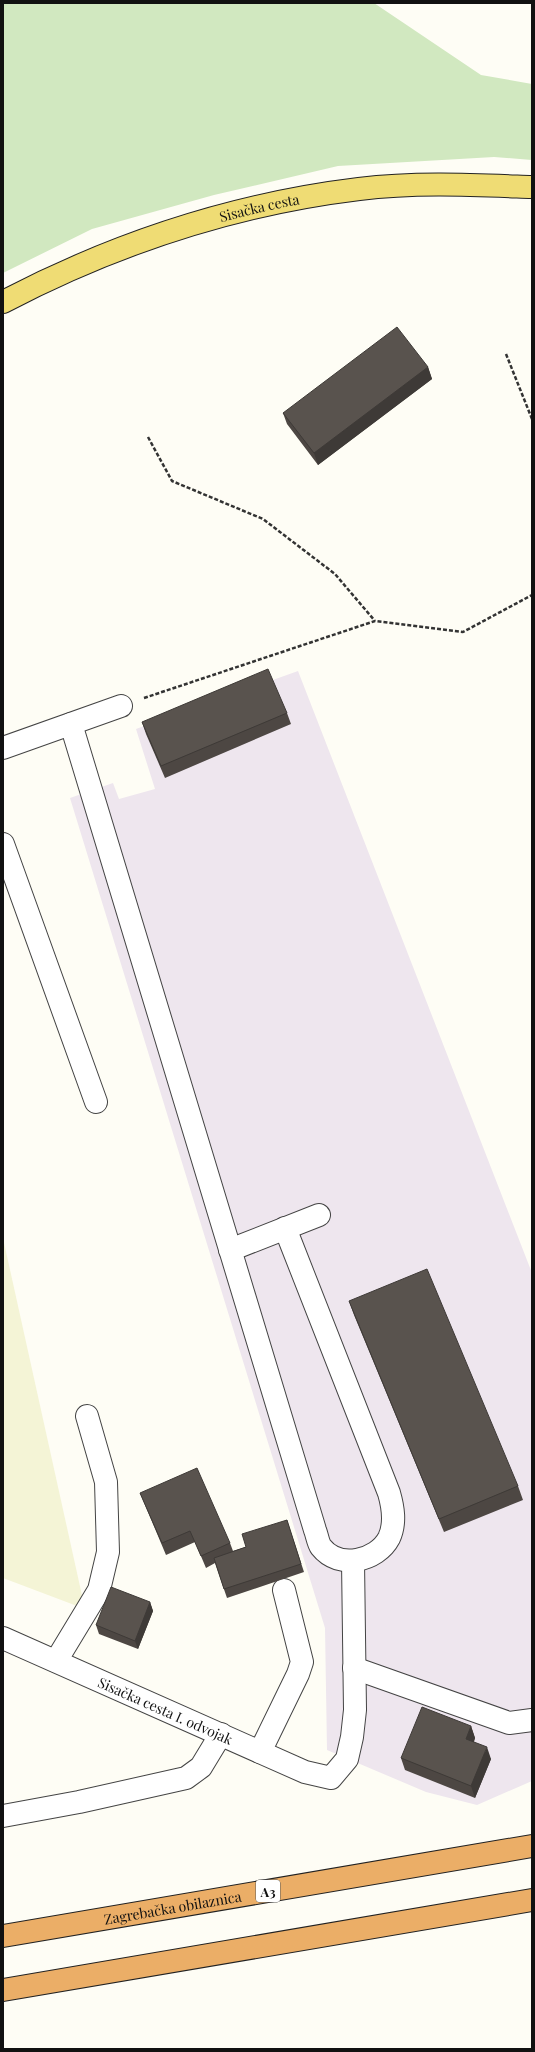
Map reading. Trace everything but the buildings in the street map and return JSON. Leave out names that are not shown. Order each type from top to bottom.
[{"type":"highway","name":"Zagrebačka obilaznica","points":[[3,1936],[532,1846]]},
{"type":"highway","points":[[3,1990],[532,1900]]},
{"type":"main road","name":"Sisačka cesta","points":[[3,302],[100,255],[180,227],[276,202],[360,189],[457,184],[532,187]]},
{"type":"street","points":[[3,748],[121,706]]},
{"type":"street","points":[[71,724],[321,1547],[330,1555],[353,1561],[367,1558],[379,1551],[389,1538],[393,1523],[393,1507],[389,1492],[285,1228]]},
{"type":"street","points":[[3,844],[96,1102]]},
{"type":"street","points":[[230,1250],[319,1215]]},
{"type":"street","points":[[56,1661],[99,1590],[108,1552],[106,1482],[87,1416]]},
{"type":"street","points":[[353,1561],[354,1668],[509,1723],[532,1720]]},
{"type":"street","points":[[260,1752],[298,1674],[302,1662],[284,1590]]},
{"type":"street","name":"Sisačka cesta I. odvojak","points":[[3,1638],[305,1772],[331,1778],[347,1759],[352,1737],[355,1710],[354,1668]]},
{"type":"street","points":[[3,1816],[79,1802],[186,1778],[201,1767],[221,1734]]},
{"type":"path","points":[[506,354],[532,419]]},
{"type":"path","points":[[148,437],[172,482],[263,519],[335,574],[375,621]]},
{"type":"path","points":[[121,706],[375,621],[462,632],[532,595]]},
{"type":"shaded area","points":[[298,671],[532,1273],[532,1781],[477,1805],[426,1792],[327,1750],[325,1628],[70,798],[113,783],[119,799],[155,789],[136,729]]},
{"type":"green space","points":[[3,3],[374,3],[481,75],[532,84],[532,160],[494,157],[338,166],[214,195],[92,229],[3,273]]},
{"type":"green space","points":[[3,1238],[85,1609],[3,1578]]}]
